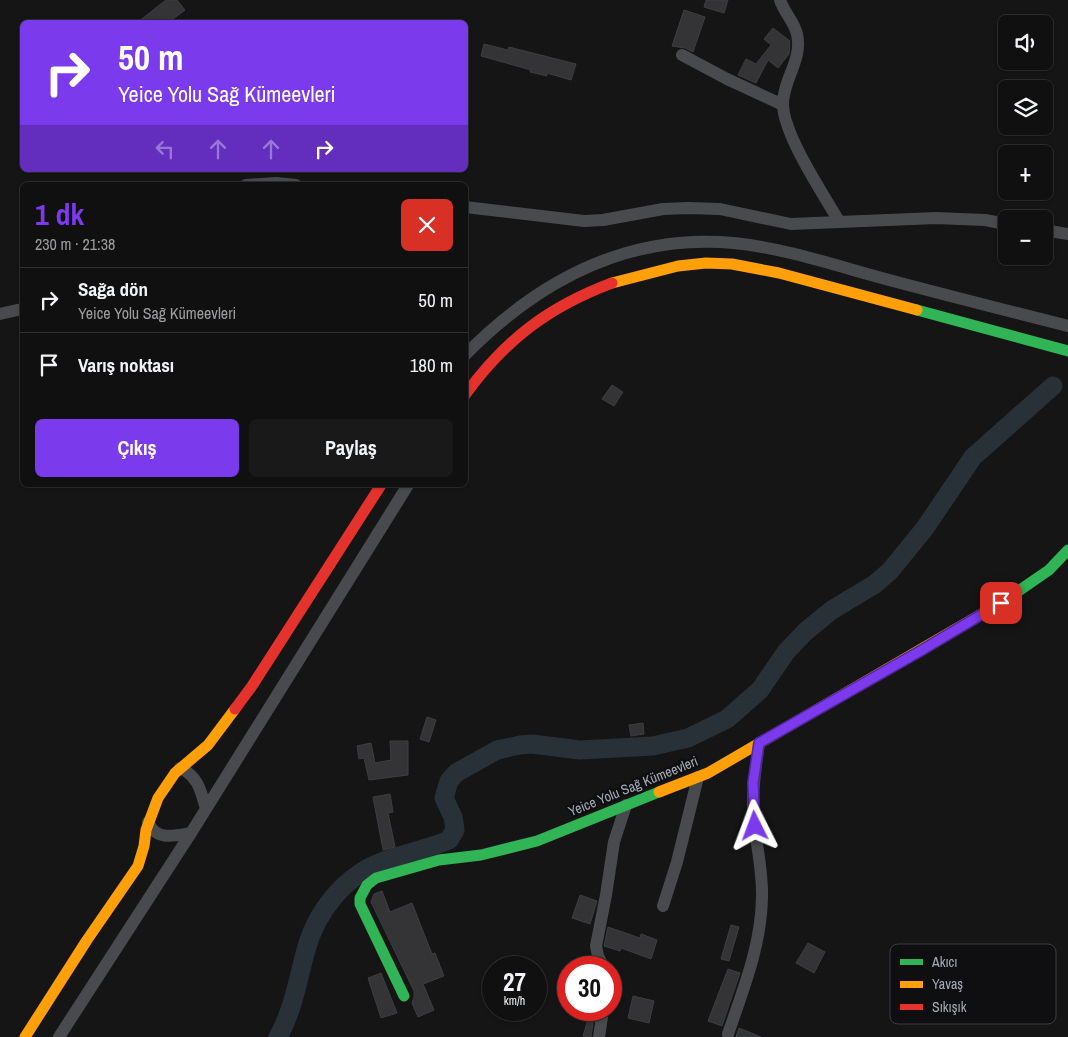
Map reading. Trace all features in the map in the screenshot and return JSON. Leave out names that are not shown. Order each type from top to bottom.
[{"type":"street","points":[[780,0],[796,32],[798,44],[798,54],[785,90],[783,105],[786,121],[797,147],[839,221]]},
{"type":"street","points":[[682,55],[727,79],[783,105]]},
{"type":"street","points":[[468,207],[584,221],[603,220],[663,208],[688,208],[720,209],[791,224],[936,218],[985,220],[998,222]]},
{"type":"street","points":[[1053,232],[1068,234]]},
{"type":"street","points":[[468,352],[518,307],[570,274],[631,251],[678,243],[734,243],[791,253],[1068,326]]},
{"type":"street","points":[[468,391],[489,363],[518,334],[533,322],[574,298],[622,279],[664,268],[692,264],[718,264],[781,274],[1068,351]]},
{"type":"street","points":[[0,314],[20,309]]},
{"type":"street","points":[[25,1037],[87,940],[138,866],[148,822],[158,798],[180,768],[208,745],[252,686],[380,487]]},
{"type":"street","points":[[59,1037],[191,833],[407,487]]},
{"type":"street","name":"Yeice Yolu Sağ Kümeevleri","points":[[404,996],[362,909],[360,898],[367,885],[376,878],[418,865],[457,856],[481,855],[537,841],[698,777],[922,650],[1009,598],[1049,570],[1068,550]]},
{"type":"street","points":[[728,1034],[754,955],[761,916],[762,881],[753,810],[753,783],[759,743]]},
{"type":"street","points":[[180,768],[189,773],[198,784],[206,809]]},
{"type":"street","points":[[663,906],[677,862],[698,777]]},
{"type":"street","points":[[598,956],[596,946],[614,842],[626,805]]},
{"type":"street","points":[[148,822],[151,829],[162,836],[170,837],[191,833]]},
{"type":"street","points":[[599,1037],[601,1021]]},
{"type":"building","points":[[166,0],[177,0],[185,10],[172,20],[141,20]]},
{"type":"building","points":[[706,0],[728,0],[724,13],[704,7]]},
{"type":"building","points":[[684,10],[705,17],[693,52],[685,48],[672,46]]},
{"type":"building","points":[[773,28],[790,41],[789,54],[778,68],[768,60],[756,83],[738,75],[746,59],[756,64],[771,45],[764,39]]},
{"type":"building","points":[[484,44],[508,50],[509,47],[576,64],[571,80],[547,73],[547,76],[530,72],[531,70],[481,56]]},
{"type":"building","points":[[612,385],[623,392],[614,406],[602,399]]},
{"type":"building","points":[[427,717],[436,720],[429,742],[420,739]]},
{"type":"building","points":[[643,723],[644,734],[631,736],[629,725]]},
{"type":"building","points":[[390,741],[408,741],[408,775],[369,780],[364,758],[359,759],[357,746],[371,743],[375,763],[391,760]]},
{"type":"building","points":[[390,794],[393,812],[388,813],[395,847],[383,850],[373,797]]},
{"type":"building","points":[[382,891],[390,912],[412,903],[432,954],[435,953],[444,976],[423,984],[434,1010],[418,1017],[412,1003],[414,991],[371,902],[374,894]]},
{"type":"building","points":[[580,895],[597,901],[590,924],[572,918]]},
{"type":"building","points":[[731,925],[739,927],[729,961],[721,959]]},
{"type":"building","points":[[608,927],[640,938],[641,934],[657,940],[651,959],[621,948],[620,951],[604,946]]},
{"type":"building","points":[[808,943],[825,952],[814,973],[796,963]]},
{"type":"building","points":[[728,969],[740,973],[722,1026],[708,1021]]},
{"type":"building","points":[[381,973],[397,1013],[381,1018],[368,978]]},
{"type":"building","points":[[633,996],[654,1001],[649,1023],[628,1018]]},
{"type":"building","points":[[588,1021],[593,1021],[591,1037],[583,1036]]},
{"type":"building","points":[[739,1028],[761,1037],[736,1037]]},
{"type":"waterway","points":[[278,1037],[291,1006],[311,936],[325,909],[345,885],[370,867],[449,840],[455,830],[453,817],[444,798],[449,781],[456,773],[497,750],[520,745],[532,744],[580,750],[653,746],[688,738],[727,719],[760,690],[786,652],[806,631],[832,610],[875,584],[890,571],[925,528],[973,457],[1053,386]]},
{"type":"traffic: fast","points":[[917,310],[1068,351]]},
{"type":"traffic: fast","points":[[1004,601],[1049,570],[1068,550]]},
{"type":"traffic: fast","points":[[404,996],[360,904],[360,898],[367,885],[376,878],[439,860],[481,855],[537,841],[659,792]]},
{"type":"traffic: slow","points":[[612,283],[678,266],[706,263],[732,264],[779,273],[917,310]]},
{"type":"traffic: slow","points":[[659,792],[708,773],[1004,601]]},
{"type":"traffic: slow","points":[[25,1037],[87,940],[138,866],[144,846],[146,830],[158,798],[175,773],[208,745],[235,709]]},
{"type":"traffic: jam","points":[[468,391],[496,358],[530,327],[568,303],[612,283]]},
{"type":"traffic: jam","points":[[235,709],[252,686],[380,487]]},
{"type":"route","points":[[755,826],[753,783],[759,743],[1001,603]]}]
